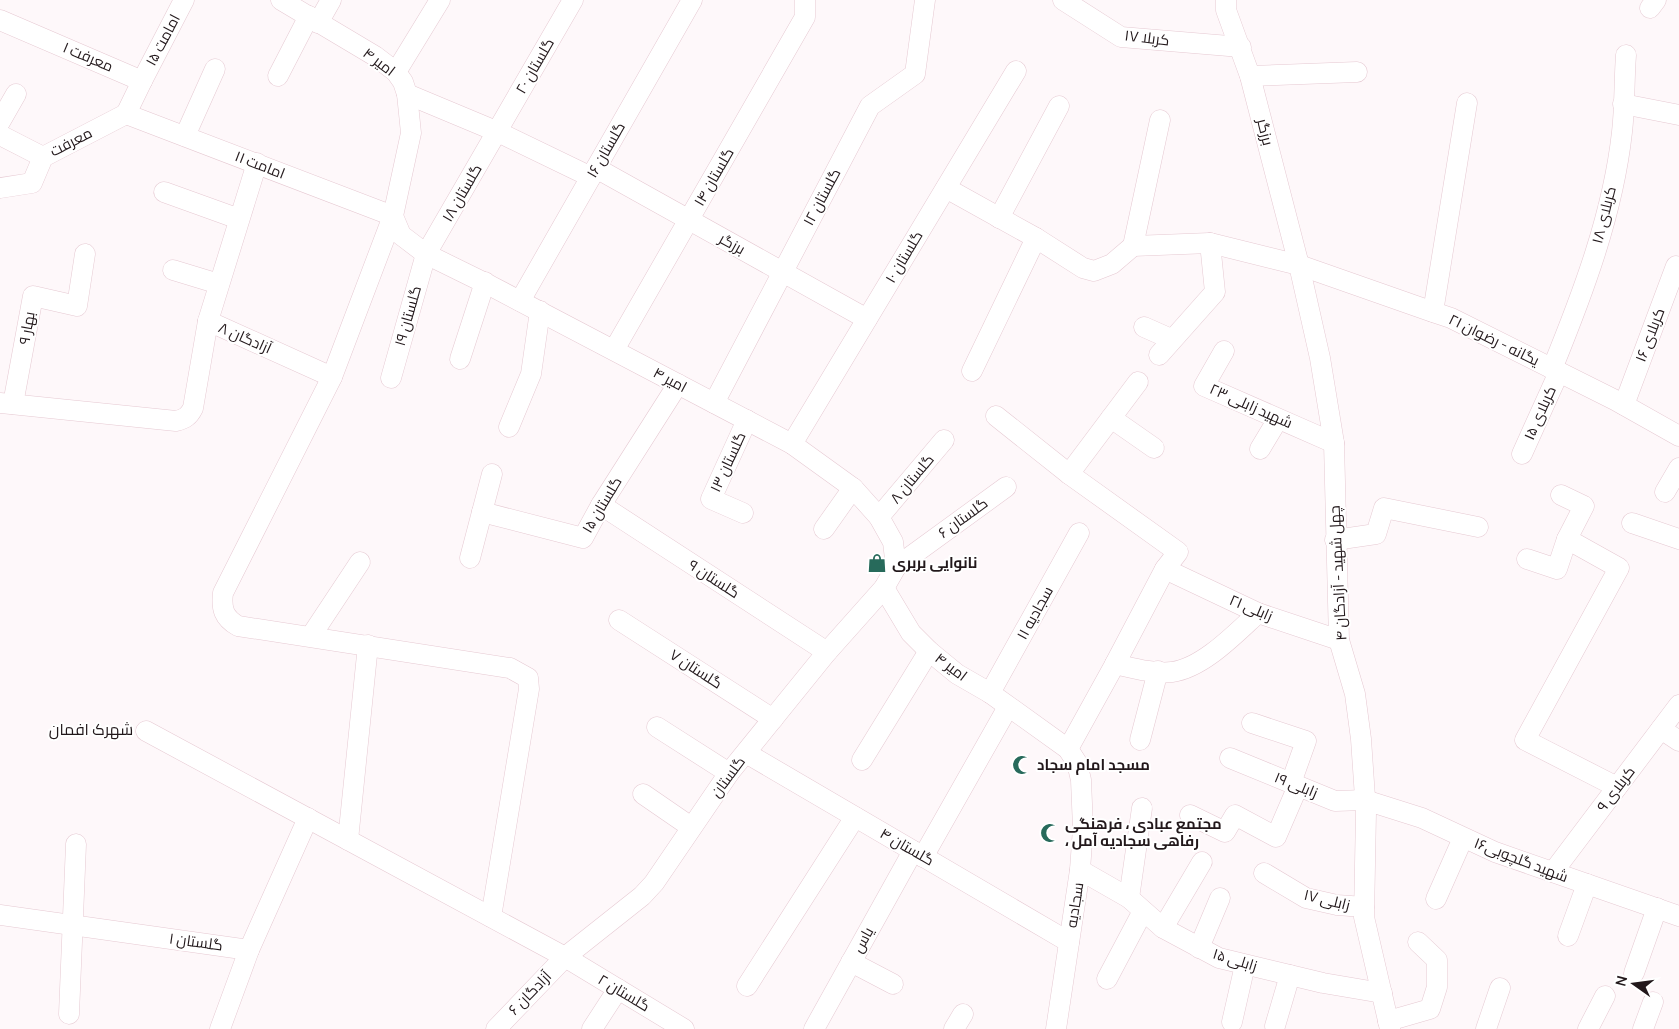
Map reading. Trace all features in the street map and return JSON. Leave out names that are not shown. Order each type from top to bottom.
[{"type":"street","name":"امامت ۱۵","points":[[142,81],[184,0]]},
{"type":"street","name":"امیر ۴","points":[[281,0],[375,56],[396,72],[407,94],[411,133],[393,216],[401,235],[426,254],[485,282],[792,444],[853,488],[879,517],[893,542],[896,567]]},
{"type":"street","points":[[278,76],[314,19],[331,0]]},
{"type":"street","points":[[396,72],[440,0]]},
{"type":"street","name":"گلستان ۲۰","points":[[498,132],[573,0]]},
{"type":"street","name":"گلستان ۱۶","points":[[520,301],[692,0]]},
{"type":"street","name":"گلستان ۱۴","points":[[614,350],[805,17],[805,0]]},
{"type":"street","name":"گلستان ۱۲","points":[[714,403],[870,106],[915,74],[925,0]]},
{"type":"street","name":"کربلا ۱۷","points":[[1062,0],[1121,37],[1241,47]]},
{"type":"street","name":"برزگر","points":[[1226,0],[1226,10],[1250,76],[1299,265]]},
{"type":"street","name":"معرفت ۱","points":[[0,20],[142,81]]},
{"type":"street","name":"کربلای ۱۸","points":[[1555,370],[1603,226],[1620,149],[1626,55]]},
{"type":"street","points":[[185,136],[215,69]]},
{"type":"street","name":"گلستان ۱۰","points":[[792,444],[1016,71]]},
{"type":"street","points":[[1250,76],[1357,72]]},
{"type":"street","points":[[126,114],[142,81]]},
{"type":"street","points":[[0,122],[16,94]]},
{"type":"street","name":"برزگر","points":[[407,94],[593,172],[689,220],[867,319]]},
{"type":"street","points":[[1433,312],[1467,103]]},
{"type":"street","points":[[1623,104],[1679,114]]},
{"type":"street","points":[[999,218],[1059,106]]},
{"type":"street","name":"امامت ۱۱","points":[[126,114],[393,216]]},
{"type":"street","name":"معرفت","points":[[0,188],[32,183],[43,157],[126,114]]},
{"type":"street","points":[[946,188],[1036,238],[1082,268],[1094,271],[1112,264],[1133,246],[1160,120]]},
{"type":"street","name":"گلستان ۱۸","points":[[426,254],[498,132]]},
{"type":"street","points":[[0,135],[43,157]]},
{"type":"street","points":[[208,322],[257,164]]},
{"type":"street","points":[[164,192],[239,219]]},
{"type":"street","points":[[393,216],[332,376],[223,593],[221,604],[224,615],[238,626],[510,668],[528,678],[529,689],[490,917]]},
{"type":"street","points":[[972,371],[1036,238]]},
{"type":"street","points":[[1159,355],[1171,339],[1215,292],[1210,243]]},
{"type":"street","name":"یگانه - رضوان ۲۱","points":[[1133,246],[1210,243],[1299,265],[1451,318],[1624,405],[1679,436]]},
{"type":"street","name":"بهار ۹","points":[[6,404],[33,296],[77,306],[85,254]]},
{"type":"street","name":"گلستان ۱۹","points":[[391,378],[426,254]]},
{"type":"street","name":"چهل شهید - آزادگان ۴","points":[[1299,265],[1320,358],[1334,443],[1339,640],[1355,694],[1361,739],[1365,800],[1364,908],[1389,1025]]},
{"type":"street","name":"کربلای ۱۶","points":[[1624,405],[1676,266]]},
{"type":"street","points":[[173,270],[219,284]]},
{"type":"street","points":[[460,359],[485,282]]},
{"type":"street","points":[[509,427],[531,374],[540,312]]},
{"type":"street","name":"آزادگان ۸","points":[[6,404],[176,421],[183,419],[190,415],[193,408],[208,322],[332,376]]},
{"type":"street","points":[[1144,327],[1171,339]]},
{"type":"street","name":"شهید زابلی ۲۳","points":[[1224,351],[1204,386],[1334,443]]},
{"type":"street","name":"کربلای ۱۵","points":[[1522,454],[1555,370]]},
{"type":"street","points":[[1069,474],[1138,382]]},
{"type":"street","name":"گلستان ۱۵","points":[[482,512],[583,538],[601,505],[678,384]]},
{"type":"street","points":[[996,416],[1069,474],[1178,552],[1165,569],[1068,749]]},
{"type":"street","points":[[1111,418],[1154,448]]},
{"type":"street","points":[[1260,449],[1278,419]]},
{"type":"street","name":"گلستان ۱۳","points":[[743,513],[711,499],[747,420]]},
{"type":"street","name":"گلستان ۸","points":[[879,517],[944,440]]},
{"type":"street","points":[[1665,492],[1679,468]]},
{"type":"street","points":[[470,558],[492,474]]},
{"type":"street","name":"گلستان ۶","points":[[896,567],[1006,487]]},
{"type":"street","points":[[824,529],[853,488]]},
{"type":"street","points":[[1527,559],[1558,569],[1567,539],[1584,506],[1561,495]]},
{"type":"street","name":"گلستان ۹","points":[[601,505],[827,652]]},
{"type":"street","points":[[1335,540],[1376,534],[1384,508],[1478,527]]},
{"type":"street","points":[[1632,523],[1679,539]]},
{"type":"street","name":"سجادیه ۱۱","points":[[990,693],[1079,533]]},
{"type":"street","points":[[1567,539],[1619,568],[1525,740],[1617,788]]},
{"type":"street","points":[[311,636],[360,562]]},
{"type":"street","points":[[884,588],[896,567]]},
{"type":"street","name":"زابلی ۲۱","points":[[1165,569],[1258,613],[1339,640]]},
{"type":"street","name":"امیر ۴","points":[[884,588],[912,633],[929,651],[957,674],[990,693],[1008,708],[1068,749],[1077,763],[1081,780]]},
{"type":"street","name":"گلستان","points":[[565,957],[642,896],[654,883],[729,773],[827,652],[884,588]]},
{"type":"street","points":[[1115,664],[1173,672],[1194,664],[1229,639],[1258,613]]},
{"type":"street","name":"گلستان ۷","points":[[619,620],[774,719]]},
{"type":"street","points":[[348,840],[368,645]]},
{"type":"street","points":[[862,760],[929,651]]},
{"type":"street","points":[[1140,740],[1158,671]]},
{"type":"street","name":"کربلای ۹","points":[[1553,872],[1679,706]]},
{"type":"street","name":"یاس","points":[[814,1029],[851,962],[1008,708]]},
{"type":"street","points":[[1190,815],[1225,832],[1235,815],[1276,837],[1306,741],[1252,722]]},
{"type":"street","points":[[657,728],[729,773]]},
{"type":"street","points":[[1661,729],[1679,741]]},
{"type":"street","points":[[146,731],[565,957]]},
{"type":"street","name":"گلستان ۴","points":[[746,753],[1069,942]]},
{"type":"street","name":"زابلی ۱۹","points":[[1230,758],[1334,800],[1365,800]]},
{"type":"street","name":"سجادیه","points":[[1056,1029],[1080,870],[1083,828],[1081,780]]},
{"type":"street","points":[[643,794],[691,827]]},
{"type":"street","name":"شهید گلچوبی۱۶","points":[[1365,800],[1422,818],[1495,852],[1679,916]]},
{"type":"street","points":[[1108,979],[1136,905],[1142,808]]},
{"type":"street","points":[[747,986],[855,817]]},
{"type":"street","points":[[220,1029],[249,950],[308,818]]},
{"type":"street","points":[[1436,899],[1463,838]]},
{"type":"street","points":[[69,1014],[76,844]]},
{"type":"street","points":[[1163,928],[1202,862]]},
{"type":"street","name":"زابلی ۱۵","points":[[1080,870],[1136,905],[1163,928],[1219,958],[1323,984],[1382,993]]},
{"type":"street","name":"زابلی ۱۷","points":[[1264,873],[1306,898],[1337,905],[1364,908]]},
{"type":"street","points":[[1568,936],[1587,884]]},
{"type":"street","points":[[1199,948],[1220,898]]},
{"type":"street","points":[[1634,973],[1657,908]]},
{"type":"street","name":"گلستان ۱","points":[[0,916],[249,950]]},
{"type":"street","points":[[1389,1025],[1430,1009],[1437,987],[1438,960],[1418,942]]},
{"type":"street","name":"گلستان ۲","points":[[565,957],[618,989],[672,1026]]},
{"type":"street","name":"آزادگان ۶","points":[[496,1029],[565,957]]},
{"type":"street","points":[[851,962],[893,984]]},
{"type":"street","points":[[1232,1022],[1245,964]]},
{"type":"street","points":[[1275,1026],[1290,975]]},
{"type":"street","points":[[1486,1029],[1500,988]]},
{"type":"street","points":[[592,1029],[618,989]]},
{"type":"street","points":[[1588,1029],[1605,996]]},
{"type":"street","points":[[1643,1029],[1653,1002]]},
{"type":"place","name":"نانوایی بربری","points":[[877,563]]},
{"type":"place","name":"مسجد امام سجاد","points":[[1022,765]]},
{"type":"place","name":"مجتمع عبادی ، فرهنگی ، رفاهی سجادیه آمل","points":[[1050,833]]},
{"type":"district","name":"شهرک افمان","points":[[91,729]]}]
